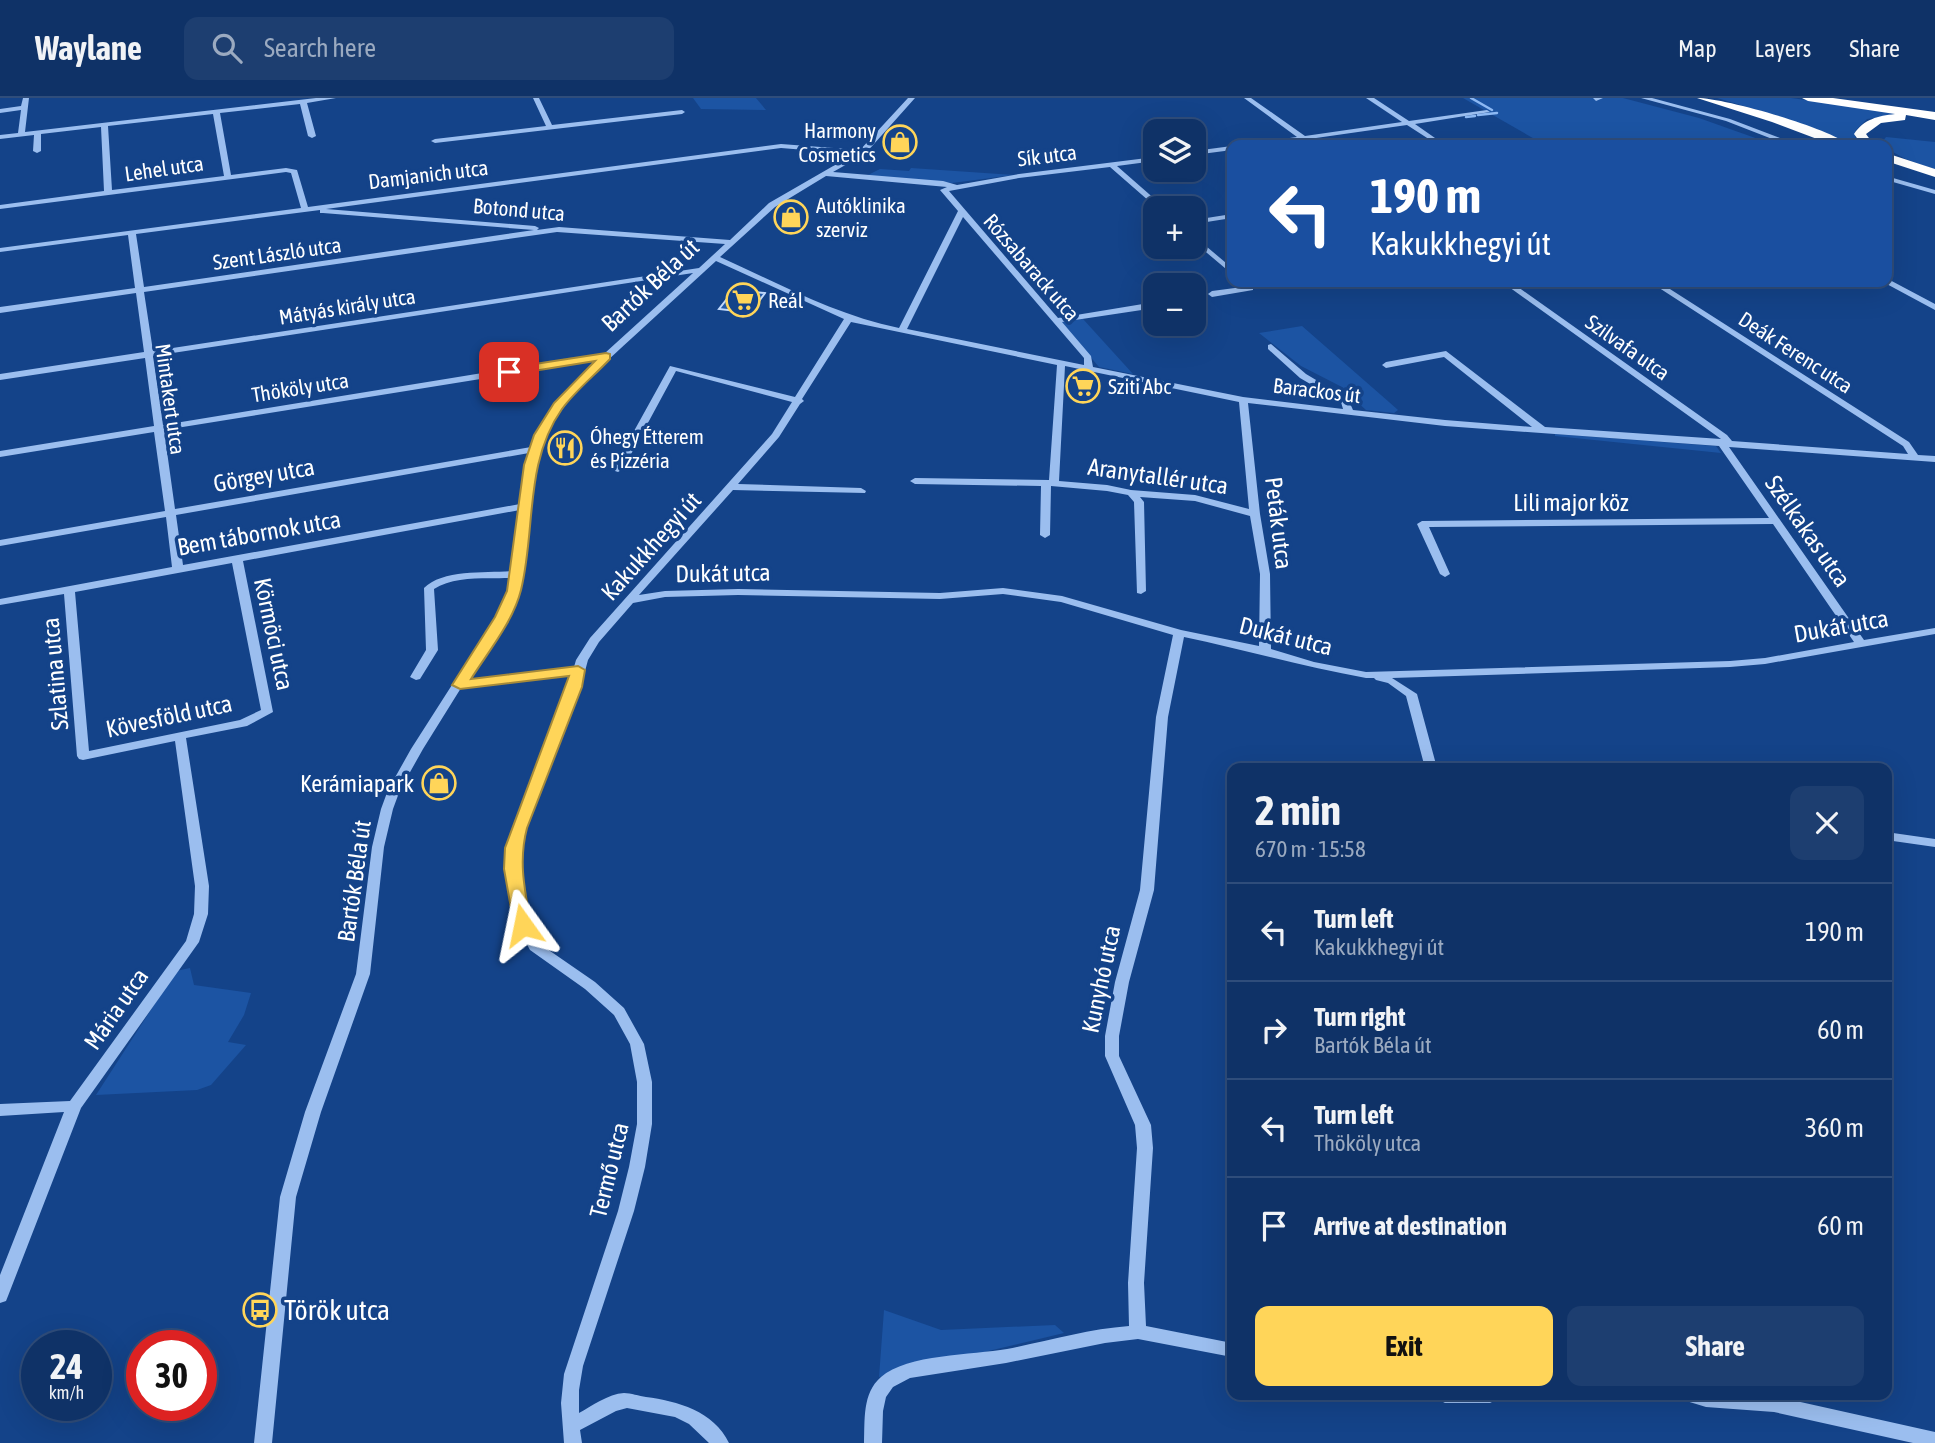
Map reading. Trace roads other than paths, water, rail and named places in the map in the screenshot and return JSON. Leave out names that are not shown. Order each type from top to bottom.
[{"type":"highway","points":[[1703,98],[1766,116],[1830,140]]},
{"type":"highway","points":[[1808,98],[1935,116]]},
{"type":"highway","points":[[1862,98],[1935,108]]},
{"type":"highway","points":[[1864,140],[1860,134],[1861,130],[1870,123],[1890,118],[1935,116]]},
{"type":"highway","points":[[1892,158],[1935,173]]},
{"type":"highway","points":[[1892,165],[1935,179]]},
{"type":"street","points":[[21,135],[26,98]]},
{"type":"street","points":[[0,137],[333,98]]},
{"type":"street","points":[[536,98],[550,128]]},
{"type":"street","name":"Bartók Béla út","points":[[263,1443],[288,1197],[313,1112],[363,974],[382,829],[394,790],[408,763],[506,610],[517,574],[530,465],[535,449],[558,406],[606,356],[772,205],[862,152],[912,98]]},
{"type":"street","points":[[1247,98],[1307,140]]},
{"type":"street","points":[[1369,98],[1434,140]]},
{"type":"street","points":[[1644,98],[1736,123],[1781,140]]},
{"type":"street","points":[[303,102],[312,136]]},
{"type":"street","points":[[0,111],[24,108]]},
{"type":"street","points":[[216,112],[228,177]]},
{"type":"street","points":[[435,141],[682,112]]},
{"type":"street","points":[[1290,140],[1487,112]]},
{"type":"street","points":[[104,125],[108,193]]},
{"type":"street","points":[[37,150],[38,133]]},
{"type":"street","name":"Damjanich utca","points":[[0,250],[788,145],[862,152]]},
{"type":"street","points":[[1206,151],[1227,149]]},
{"type":"street","name":"Sík utca","points":[[944,190],[1143,161]]},
{"type":"street","points":[[1112,165],[1147,196]]},
{"type":"street","name":"Lehel utca","points":[[0,207],[292,170],[305,209]]},
{"type":"street","points":[[826,174],[943,183],[955,187]]},
{"type":"street","points":[[1892,180],[1935,192]]},
{"type":"street","name":"Rózsabarack utca","points":[[944,190],[1088,358],[1089,368]]},
{"type":"street","name":"Botond utca","points":[[305,209],[731,242]]},
{"type":"street","points":[[902,331],[961,213]]},
{"type":"street","points":[[1206,220],[1227,217]]},
{"type":"street","name":"Szent László utca","points":[[0,310],[559,229]]},
{"type":"street","name":"Mintakert utca","points":[[132,233],[178,569]]},
{"type":"street","points":[[1206,248],[1227,267]]},
{"type":"street","name":"Barackos út","points":[[714,257],[849,318],[1243,400],[1349,413],[1542,430],[1935,459]]},
{"type":"street","name":"Mátyás király utca","points":[[0,377],[699,270]]},
{"type":"street","points":[[1892,283],[1935,307]]},
{"type":"street","points":[[1212,294],[1249,287]]},
{"type":"street","name":"Szilvafa utca","points":[[1513,287],[1724,437],[1725,442]]},
{"type":"street","name":"Deák Ferenc utca","points":[[1662,287],[1906,444],[1914,456]]},
{"type":"street","points":[[1055,320],[1143,307]]},
{"type":"street","name":"Kakukkhegyi út","points":[[578,670],[594,640],[733,487],[776,435],[849,318]]},
{"type":"street","points":[[1271,347],[1303,376],[1345,401],[1349,413]]},
{"type":"street","points":[[1386,365],[1446,354],[1542,430]]},
{"type":"street","name":"Thököly utca","points":[[0,454],[606,356]]},
{"type":"street","points":[[1045,535],[1062,363]]},
{"type":"street","points":[[618,469],[673,368],[799,401]]},
{"type":"street","name":"Peták utca","points":[[1243,400],[1255,514],[1265,574],[1265,651]]},
{"type":"street","name":"Szélkakas utca","points":[[1725,442],[1775,521],[1861,644]]},
{"type":"street","name":"Görgey utca","points":[[0,543],[535,449]]},
{"type":"street","points":[[915,481],[1050,483]]},
{"type":"street","name":"Aranytallér utca","points":[[1050,483],[1195,498],[1255,514]]},
{"type":"street","points":[[733,487],[862,491]]},
{"type":"street","points":[[1131,493],[1139,502],[1142,591]]},
{"type":"street","name":"Bem tábornok utca","points":[[0,602],[526,506]]},
{"type":"street","name":"Lili major köz","points":[[1445,574],[1422,524],[1775,521]]},
{"type":"street","name":"Körmöci utca","points":[[237,559],[268,707],[262,716]]},
{"type":"street","points":[[415,677],[432,650],[431,584],[445,580],[517,574]]},
{"type":"street","name":"Szlatina utca","points":[[69,590],[83,756]]},
{"type":"street","name":"Dukát utca","points":[[632,600],[666,594],[738,592],[940,596],[1003,591],[1062,599],[1179,633],[1366,675],[1730,664],[1765,661],[1935,631]]},
{"type":"street","name":"Kunyhó utca","points":[[1139,1332],[1136,1283],[1145,1148],[1143,1125],[1116,1067],[1111,1048],[1122,982],[1147,890],[1163,717],[1179,633]]},
{"type":"street","points":[[460,685],[578,670]]},
{"type":"street","name":"Termő utca","points":[[572,1434],[569,1390],[638,1169],[645,1125],[647,1085],[640,1053],[619,1012],[599,993],[535,947],[523,925],[516,895],[513,848],[518,828],[575,687],[578,670]]},
{"type":"street","points":[[1366,675],[1392,681],[1411,694],[1430,763]]},
{"type":"street","name":"Kövesföld utca","points":[[83,756],[262,716]]},
{"type":"street","name":"Mária utca","points":[[0,1296],[74,1106],[192,942],[201,914],[202,886],[180,736]]},
{"type":"street","points":[[1892,837],[1935,843]]},
{"type":"street","points":[[0,1110],[74,1106]]},
{"type":"street","points":[[873,1443],[875,1398],[895,1376],[920,1369],[1006,1356],[1079,1339],[1139,1332],[1227,1349]]},
{"type":"street","points":[[1736,1400],[1774,1404],[1935,1440]]},
{"type":"street","points":[[572,1434],[622,1401],[675,1408],[689,1414],[720,1443]]},
{"type":"waterway","points":[[1471,98],[1492,110]]},
{"type":"waterway","points":[[1478,115],[1497,113]]},
{"type":"waterway","points":[[1466,117],[1475,116]]},
{"type":"place","name":"Harmony Cosmetics","points":[[900,142]]},
{"type":"place","name":"Autóklinika szerviz","points":[[791,217]]},
{"type":"place","name":"Reál","points":[[743,300]]},
{"type":"place","name":"Sziti Abc","points":[[1083,386]]},
{"type":"place","name":"Óhegy Étterem és Pizzéria","points":[[565,448]]},
{"type":"place","name":"Kerámiapark","points":[[439,783]]},
{"type":"place","name":"Török utca","points":[[260,1310]]}]
